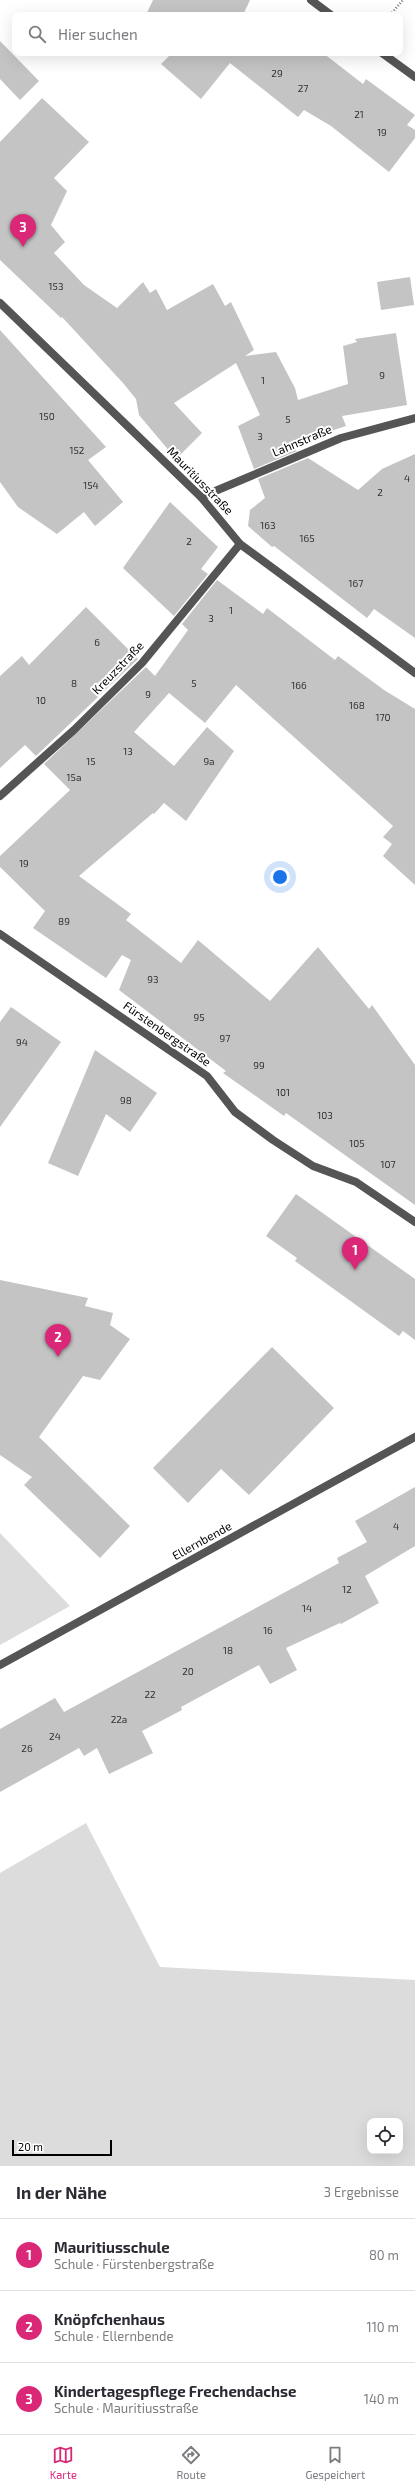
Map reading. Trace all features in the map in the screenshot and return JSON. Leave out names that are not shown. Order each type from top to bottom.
[{"type":"street","points":[[311,0],[327,12]]},
{"type":"street","points":[[386,56],[415,78]]},
{"type":"street","name":"Mauritiusstraße","points":[[0,303],[201,497],[240,544],[415,673]]},
{"type":"street","name":"Lahnstraße","points":[[201,497],[341,438],[415,418]]},
{"type":"street","name":"Kreuzstraße","points":[[0,796],[74,730],[142,663],[240,544]]},
{"type":"street","name":"Fürstenbergstraße","points":[[0,934],[207,1076],[235,1112],[273,1140],[313,1166],[356,1182],[415,1222]]},
{"type":"street","name":"Ellernbende","points":[[0,1665],[415,1437]]},
{"type":"path","points":[[393,12],[403,0]]},
{"type":"shaded area","points":[[0,1533],[70,1606],[0,1645]]},
{"type":"shaded area","points":[[86,1823],[160,1967],[415,1980],[415,2166],[0,2166],[0,1873]]},
{"type":"building","points":[[153,0],[250,0],[244,12],[147,12]]},
{"type":"building","points":[[0,41],[12,53],[12,56],[15,56],[39,81],[20,100],[0,79]]},
{"type":"building","points":[[169,56],[327,56],[363,84],[366,79],[415,115],[407,125],[415,130],[415,138],[389,172],[331,126],[304,110],[298,117],[230,63],[201,99],[161,64]]},
{"type":"building","points":[[42,98],[89,142],[54,178],[67,191],[51,225],[65,242],[54,253],[84,285],[117,308],[143,282],[150,293],[156,289],[167,310],[213,284],[225,306],[231,302],[254,350],[245,356],[276,352],[295,388],[298,400],[348,384],[343,346],[357,342],[355,339],[396,333],[407,405],[342,416],[346,426],[288,445],[297,451],[254,469],[238,426],[260,415],[236,363],[174,403],[202,433],[176,459],[139,415],[136,399],[123,383],[62,317],[61,318],[0,260],[0,142]]},
{"type":"building","points":[[410,277],[414,305],[381,310],[377,282]]},
{"type":"building","points":[[0,330],[106,447],[88,460],[123,502],[95,526],[84,512],[57,534],[18,507],[0,482]]},
{"type":"building","points":[[415,454],[415,638],[374,609],[367,618],[274,546],[272,547],[248,526],[250,510],[265,498],[258,479],[308,458],[358,490],[382,469]]},
{"type":"building","points":[[170,502],[218,547],[201,569],[208,574],[174,616],[123,568]]},
{"type":"building","points":[[217,580],[263,614],[267,608],[335,660],[338,656],[384,690],[415,709],[415,885],[383,856],[392,844],[383,837],[393,826],[236,685],[205,723],[169,693],[134,732],[174,766],[207,727],[234,751],[186,821],[164,803],[154,814],[153,813],[79,876],[131,914],[126,920],[181,963],[198,940],[270,1001],[318,947],[369,1009],[372,1005],[415,1065],[415,1205],[286,1113],[284,1116],[223,1073],[226,1071],[119,990],[131,960],[122,955],[106,978],[33,928],[45,911],[0,867],[0,856],[70,790],[44,764],[146,667],[155,676],[188,630],[182,624]]},
{"type":"building","points":[[86,607],[138,659],[36,756],[25,745],[0,768],[0,676],[22,656],[29,665]]},
{"type":"building","points":[[11,1007],[61,1042],[0,1127],[0,1022]]},
{"type":"building","points":[[95,1050],[157,1093],[130,1132],[106,1114],[78,1176],[48,1163]]},
{"type":"building","points":[[296,1194],[415,1279],[415,1340],[403,1331],[399,1336],[295,1261],[297,1258],[266,1236]]},
{"type":"building","points":[[0,1280],[88,1298],[85,1306],[113,1313],[110,1325],[130,1339],[100,1380],[83,1376],[39,1437],[130,1526],[100,1558],[24,1485],[32,1477],[0,1455]]},
{"type":"building","points":[[272,1347],[334,1408],[249,1495],[221,1469],[188,1503],[153,1468]]},
{"type":"building","points":[[415,1487],[415,1546],[365,1576],[379,1603],[341,1624],[340,1623],[286,1648],[297,1670],[270,1684],[259,1665],[181,1707],[182,1710],[142,1731],[153,1753],[109,1774],[97,1748],[84,1756],[79,1748],[0,1792],[0,1729],[55,1698],[64,1712],[339,1563],[337,1558],[367,1542],[355,1521]]},
{"type":"place","name":"Kindertagespflege Frechendachse","points":[[23,247]]},
{"type":"place","name":"Mauritiusschule","points":[[355,1270]]},
{"type":"place","name":"Knöpfchenhaus","points":[[58,1357]]}]
